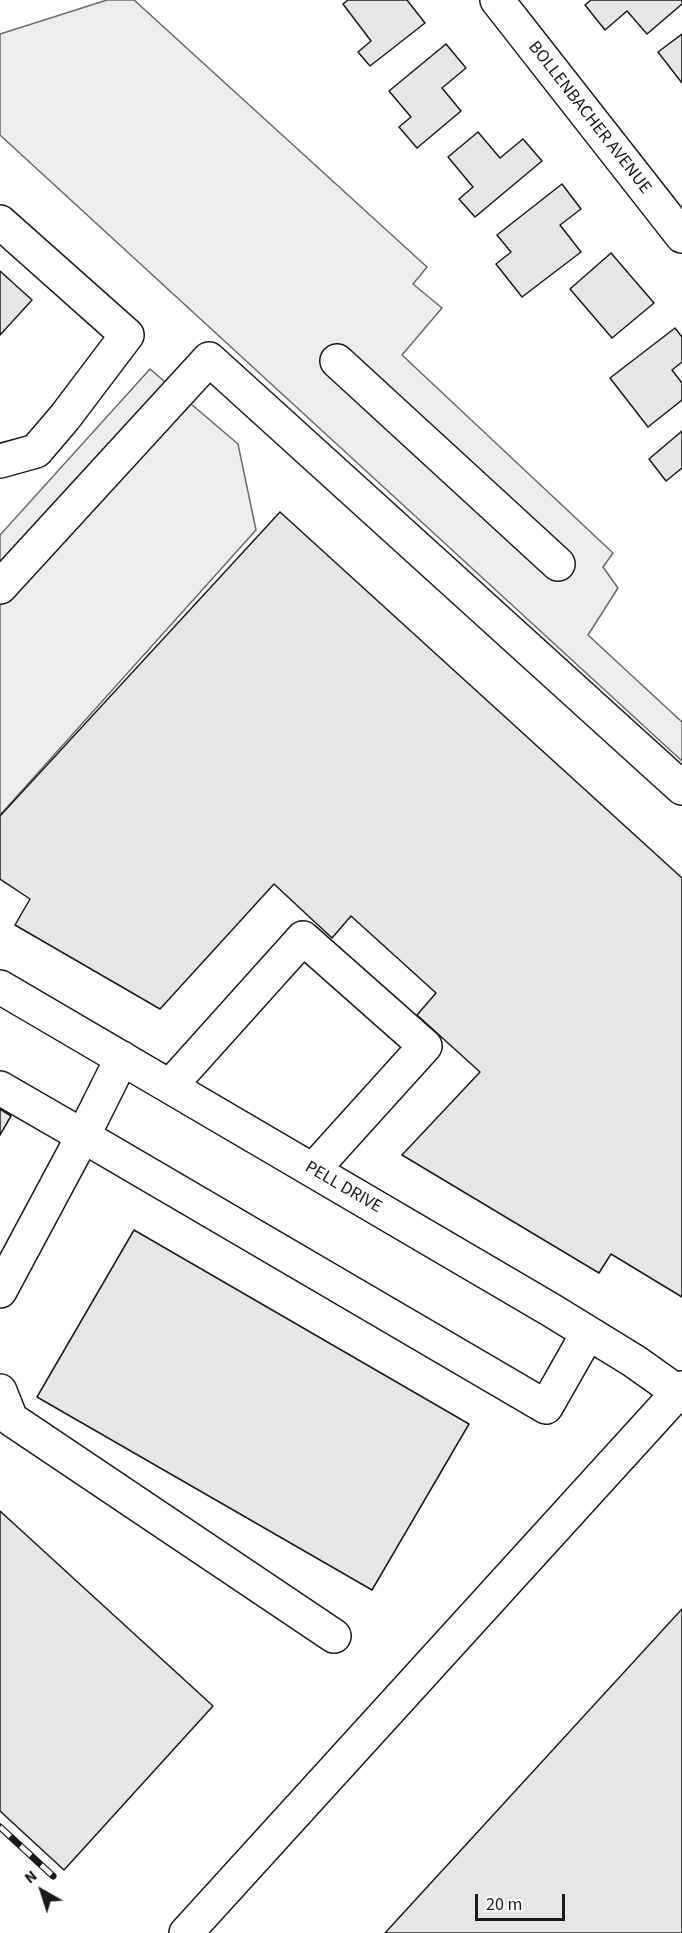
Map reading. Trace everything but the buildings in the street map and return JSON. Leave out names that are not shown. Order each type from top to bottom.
[{"type":"street","name":"BOLLENBACHER AVENUE","points":[[497,0],[682,236]]},
{"type":"street","points":[[0,222],[127,335],[36,451],[0,461]]},
{"type":"street","points":[[0,587],[209,359],[682,788]]},
{"type":"street","points":[[337,361],[558,564]]},
{"type":"street","points":[[170,1086],[303,938],[424,1046],[313,1170]]},
{"type":"street","name":"PELL DRIVE","points":[[0,987],[588,1333],[681,1392]]},
{"type":"street","points":[[0,1291],[84,1136],[122,1058]]},
{"type":"street","points":[[0,1088],[546,1407],[588,1333]]},
{"type":"street","points":[[0,1392],[11,1419],[334,1636]]},
{"type":"street","points":[[186,1933],[681,1392]]},
{"type":"shaded area","points":[[107,0],[134,0],[427,267],[413,284],[442,308],[402,355],[613,553],[603,567],[618,588],[588,635],[682,722],[682,761],[0,135],[0,34]]},
{"type":"shaded area","points":[[150,369],[238,444],[256,530],[0,815],[0,535]]},
{"type":"railway","points":[[0,1827],[53,1876]]}]
